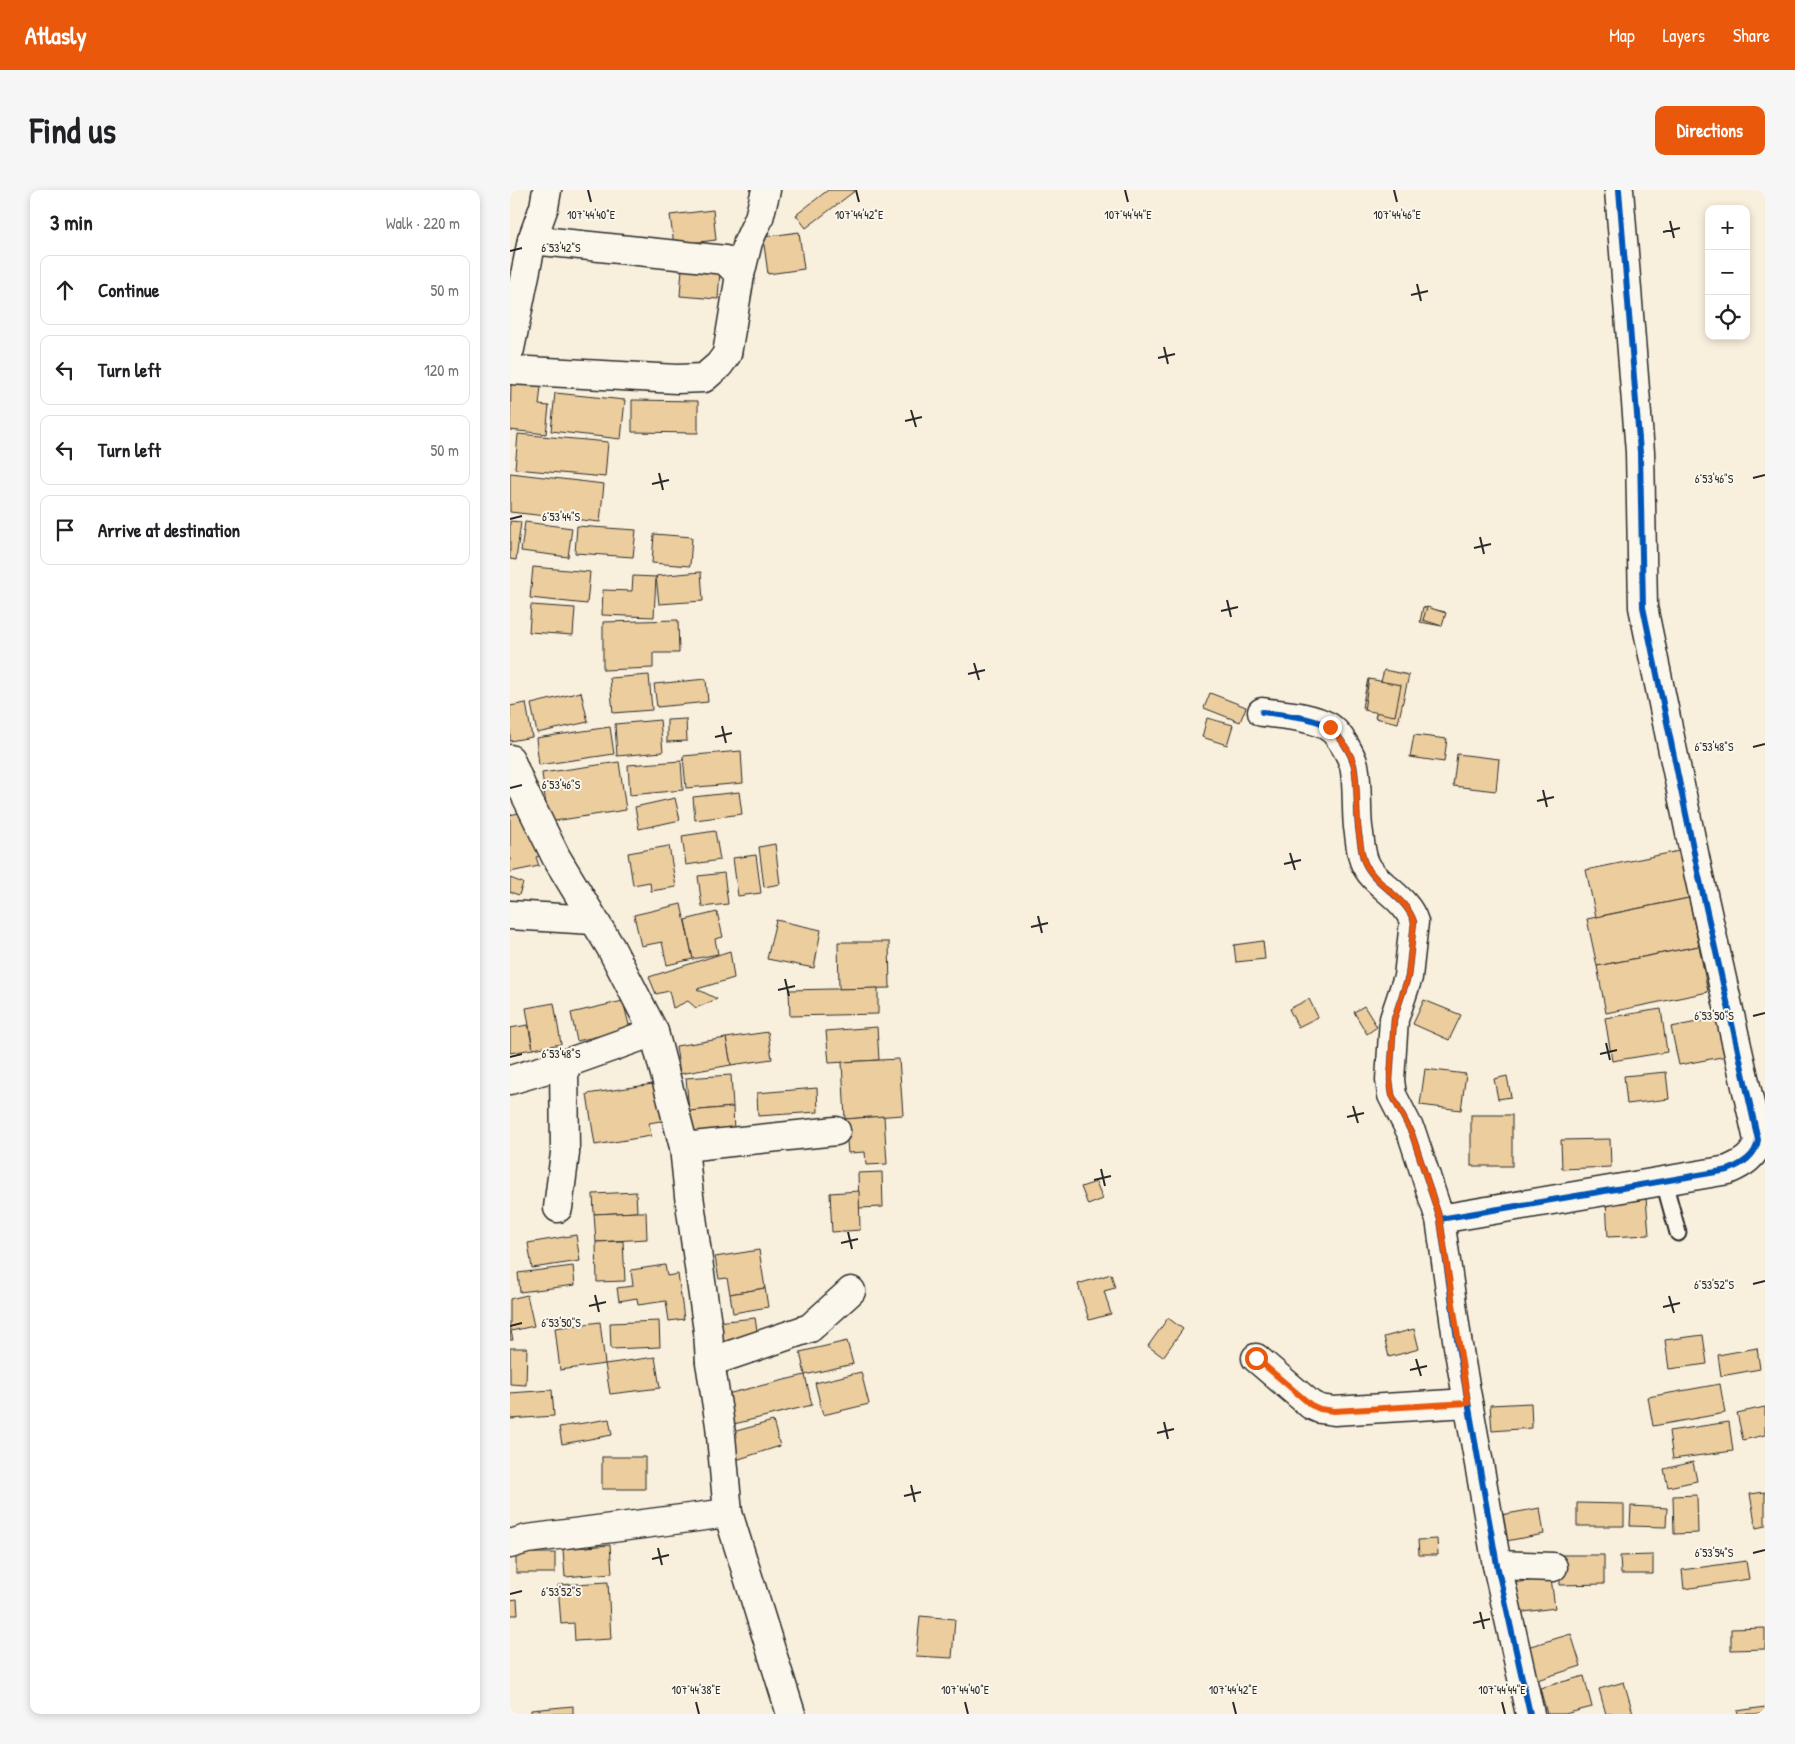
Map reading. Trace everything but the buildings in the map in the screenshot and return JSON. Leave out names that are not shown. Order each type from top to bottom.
[{"type":"street","points":[[510,349],[532,240],[544,207],[547,190]]},
{"type":"street","points":[[510,370],[677,379],[704,378],[719,366],[727,354],[740,276],[748,242],[759,218],[766,190]]},
{"type":"street","points":[[1440,1219],[1728,1170],[1740,1165],[1754,1152],[1758,1140],[1698,872],[1642,607],[1640,452],[1619,190]]},
{"type":"street","points":[[532,240],[725,260],[740,276]]},
{"type":"street","points":[[1262,712],[1298,716],[1330,727],[1337,735],[1354,765],[1357,818],[1364,861],[1370,872],[1412,914],[1414,922],[1408,977],[1394,1019],[1390,1080],[1392,1095],[1412,1134],[1440,1219],[1468,1403],[1497,1565],[1530,1714]]},
{"type":"street","points":[[510,759],[556,857],[611,948],[654,1032],[684,1147],[708,1331],[710,1362],[720,1426],[728,1513],[791,1714]]},
{"type":"street","points":[[510,915],[593,920]]},
{"type":"street","points":[[510,1080],[564,1064],[654,1032]]},
{"type":"street","points":[[558,1208],[565,1153],[564,1064]]},
{"type":"street","points":[[684,1147],[836,1131]]},
{"type":"street","points":[[710,1362],[810,1328],[851,1291]]},
{"type":"street","points":[[1256,1358],[1311,1405],[1320,1409],[1334,1411],[1468,1403]]},
{"type":"street","points":[[510,1544],[527,1539],[728,1513]]},
{"type":"street","points":[[1497,1565],[1553,1567]]},
{"type":"lane","points":[[1664,1182],[1678,1233]]},
{"type":"cycle path","points":[[1440,1219],[1728,1170],[1743,1162],[1757,1146],[1758,1140],[1698,872],[1643,607],[1640,452],[1619,190]]},
{"type":"cycle path","points":[[1262,712],[1314,720],[1329,727],[1341,739],[1354,765],[1358,827],[1364,861],[1374,877],[1404,905],[1414,922],[1408,977],[1394,1019],[1390,1080],[1392,1095],[1412,1134],[1440,1219],[1458,1346],[1497,1565],[1530,1714]]},
{"type":"route","points":[[1256,1358],[1311,1405],[1320,1409],[1334,1411],[1468,1403],[1440,1219],[1412,1134],[1392,1095],[1390,1080],[1394,1019],[1408,977],[1414,922],[1412,914],[1370,872],[1364,861],[1357,818],[1354,765],[1346,748],[1330,727]]}]
